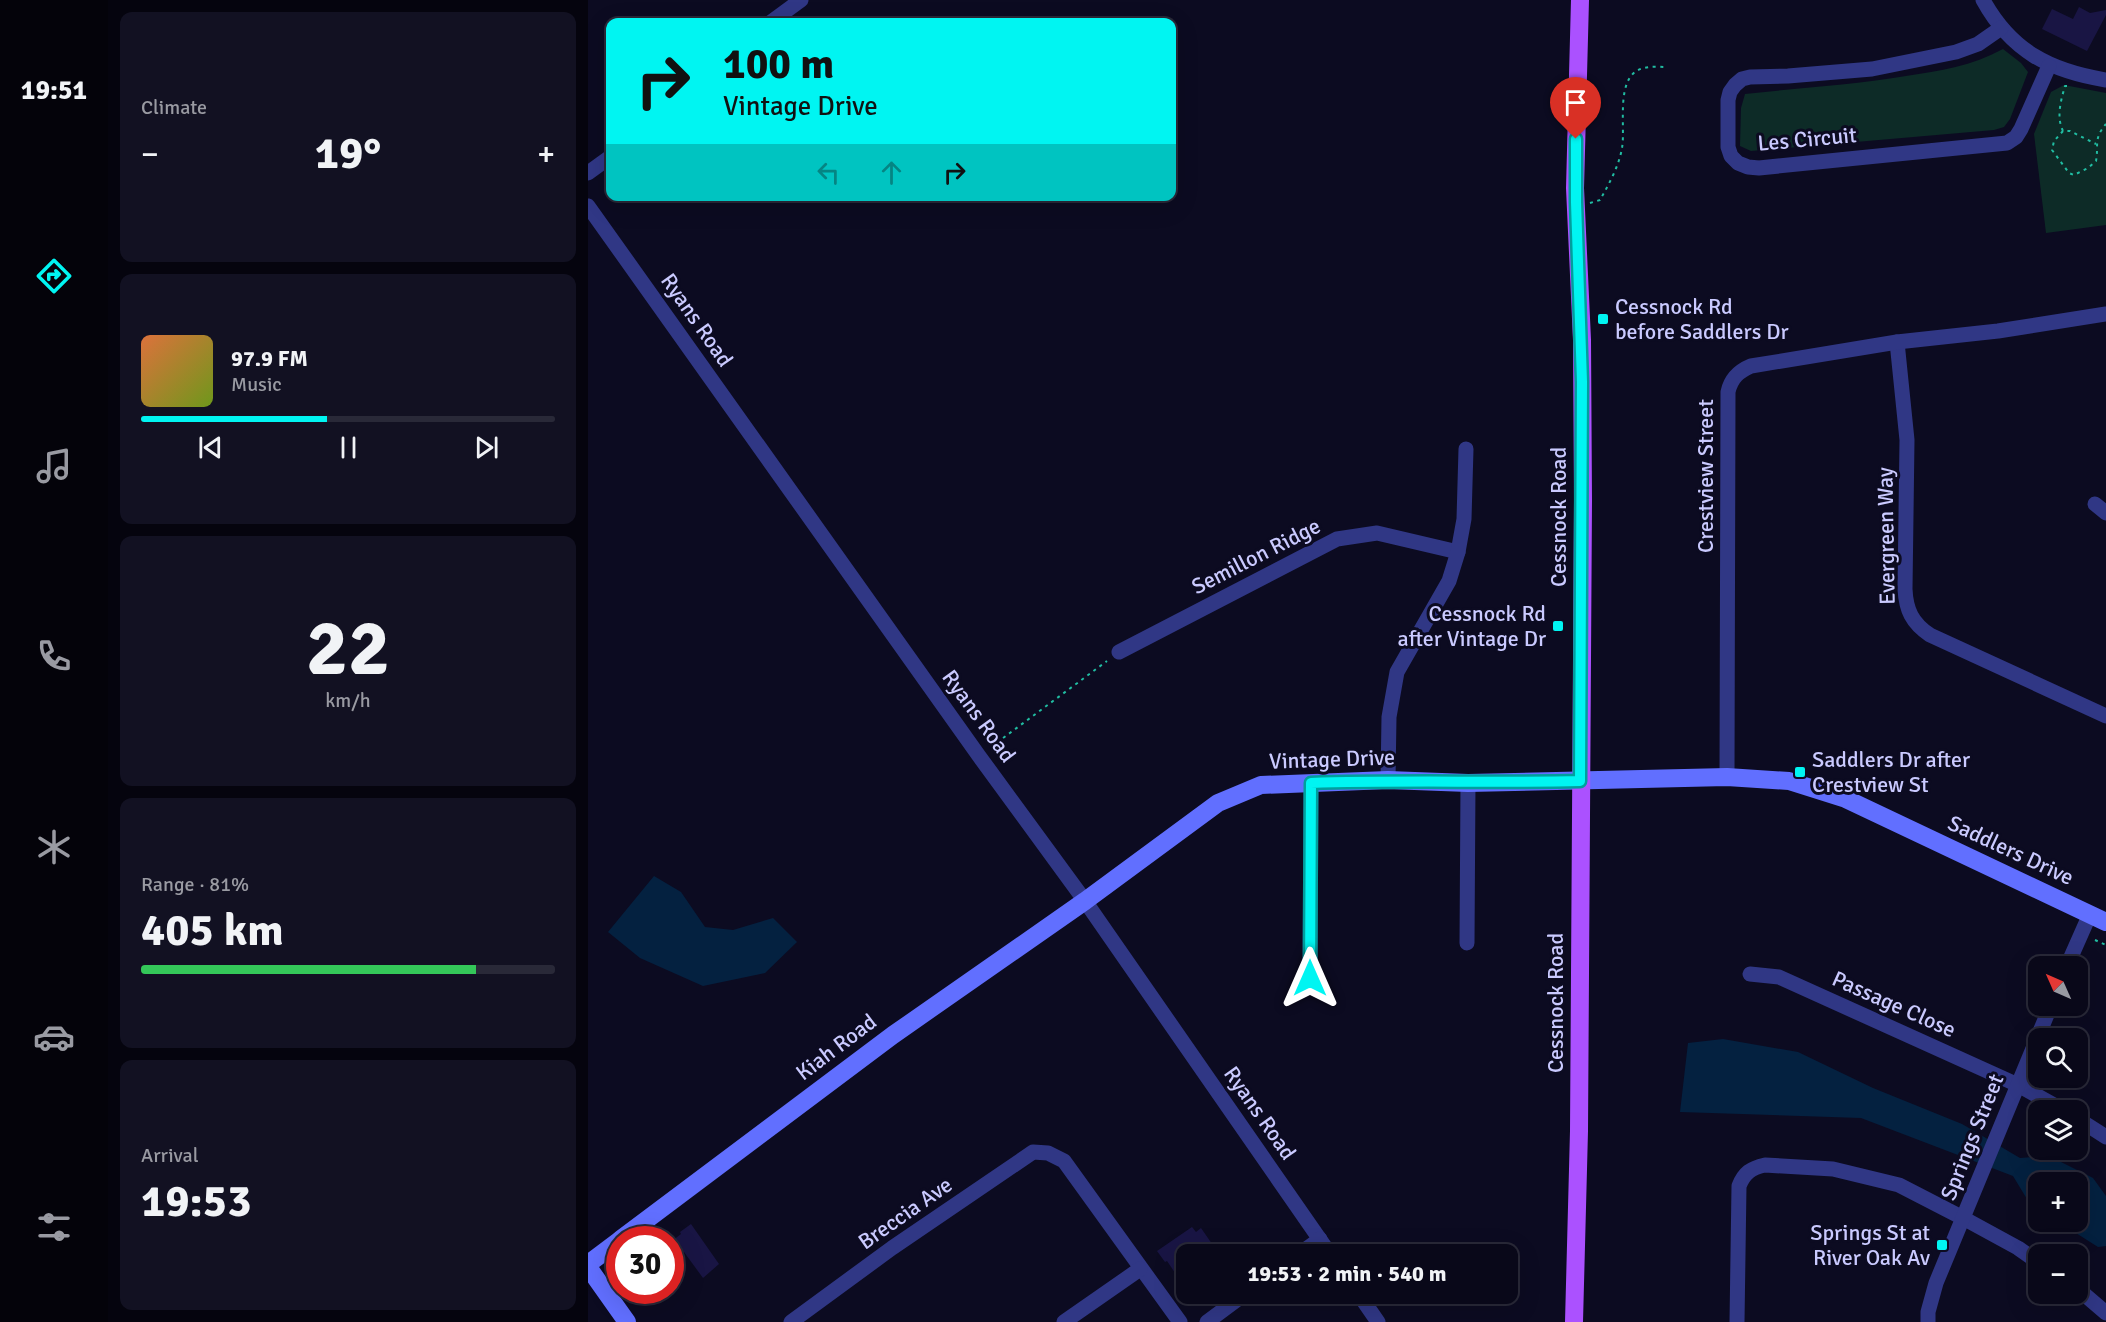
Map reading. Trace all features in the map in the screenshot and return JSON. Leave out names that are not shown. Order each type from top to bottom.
[{"type":"main road","name":"Cessnock Road","points":[[1574,1322],[1579,1131],[1582,382],[1575,162],[1580,0]]},
{"type":"street","points":[[776,18],[801,0]]},
{"type":"street","points":[[1983,0],[2001,28],[2022,48],[2049,66],[2106,80]]},
{"type":"street","name":"Les Circuit","points":[[2001,28],[1978,44],[1956,52],[1872,69],[1750,77],[1742,80],[1730,92],[1728,100],[1727,138],[1731,156],[1738,163],[1759,168],[2007,143],[2016,137],[2021,129],[2049,66]]},
{"type":"street","points":[[588,173],[606,160]]},
{"type":"street","name":"Ryans Road","points":[[588,206],[979,756],[1085,901],[1323,1244]]},
{"type":"street","name":"Crestview Street","points":[[1727,777],[1729,386],[1738,373],[1751,366],[1897,342],[1998,331],[2106,314]]},
{"type":"street","name":"Evergreen Way","points":[[1897,342],[1907,440],[1905,589],[1909,613],[1914,622],[1929,635],[2106,716]]},
{"type":"street","points":[[1388,780],[1389,717],[1397,672],[1449,581],[1458,552],[1464,519],[1466,449]]},
{"type":"street","name":"Semillon Ridge","points":[[1119,652],[1337,539],[1377,533],[1458,552]]},
{"type":"street","name":"Saddlers Drive","points":[[1580,781],[1727,777],[1789,781],[1846,799],[2098,918]]},
{"type":"street","name":"Vintage Drive","points":[[1085,901],[1218,803],[1261,785],[1388,780],[1468,783],[1580,781]]},
{"type":"street","points":[[1310,978],[1311,783]]},
{"type":"street","points":[[1467,943],[1468,783]]},
{"type":"street","name":"Kiah Road","points":[[639,1226],[893,1035],[1085,901]]},
{"type":"street","points":[[2073,956],[2098,918]]},
{"type":"street","name":"Passage Close","points":[[1750,975],[1779,977],[2018,1085],[2045,1100]]},
{"type":"street","name":"Springs Street","points":[[1928,1322],[1928,1312],[1936,1283],[2046,1016]]},
{"type":"street","points":[[2088,1125],[2106,1137]]},
{"type":"street","name":"Breccia Ave","points":[[791,1322],[892,1248],[1033,1152],[1048,1153],[1064,1161],[1140,1269]]},
{"type":"street","points":[[1737,1322],[1738,1186],[1743,1175],[1754,1167],[1765,1165],[1833,1169],[1899,1185],[2028,1255]]},
{"type":"street","points":[[1313,1244],[1320,1239]]},
{"type":"street","name":"Kiah Road","points":[[588,1266],[606,1251]]},
{"type":"street","points":[[588,1266],[627,1322]]},
{"type":"street","points":[[1064,1322],[1140,1269],[1180,1322]]},
{"type":"street","points":[[2088,1298],[2106,1313]]},
{"type":"street","points":[[1207,1322],[1231,1304]]},
{"type":"street","points":[[1366,1304],[1378,1322]]},
{"type":"path","points":[[1590,202],[1600,200],[1611,179],[1622,148],[1624,90],[1629,78],[1642,68],[1667,67]]},
{"type":"path","points":[[2063,131],[2059,118],[2061,99],[2065,86],[2075,88]]},
{"type":"path","points":[[2096,144],[2070,131],[2063,131],[2054,141],[2052,150],[2064,167],[2074,175],[2094,165],[2097,158],[2098,135],[2106,124]]},
{"type":"path","points":[[979,756],[1119,652]]},
{"type":"path","points":[[2094,940],[2106,945]]},
{"type":"green space","points":[[2003,49],[2021,63],[2028,72],[2010,119],[2004,127],[1994,130],[1751,151],[1740,146],[1741,108],[1745,94],[1866,82],[1931,72],[1968,64]]},
{"type":"green space","points":[[2064,85],[2106,93],[2106,225],[2046,233],[2034,134],[2051,92]]},
{"type":"water","points":[[654,876],[681,892],[705,927],[733,930],[773,918],[797,942],[765,973],[703,986],[640,958],[608,932]]},
{"type":"water","points":[[1723,1039],[1798,1052],[1873,1088],[1962,1124],[2020,1158],[2057,1160],[2081,1172],[2028,1172],[2028,1201],[2013,1176],[1861,1118],[1680,1112],[1688,1043]]},
{"type":"water","points":[[2088,1176],[2093,1178],[2106,1196],[2106,1246],[2098,1247],[2074,1232],[2088,1232]]},
{"type":"building","points":[[2079,7],[2090,13],[2106,10],[2106,15],[2087,51],[2042,29],[2052,9],[2073,19]]},
{"type":"building","points":[[691,1224],[719,1264],[703,1278],[684,1252],[684,1229]]},
{"type":"building","points":[[1192,1227],[1196,1232],[1201,1228],[1212,1244],[1176,1244],[1176,1274],[1157,1251]]},
{"type":"place","name":"Cessnock Rd before Saddlers Dr","points":[[1603,319]]},
{"type":"place","name":"Cessnock Rd after Vintage Dr","points":[[1558,626]]},
{"type":"place","name":"Saddlers Dr after Crestview St","points":[[1800,772]]},
{"type":"place","name":"Springs St at River Oak Av","points":[[1942,1245]]},
{"type":"route","points":[[1310,978],[1311,783],[1388,780],[1468,783],[1580,781],[1582,340],[1576,202],[1576,139]]}]
